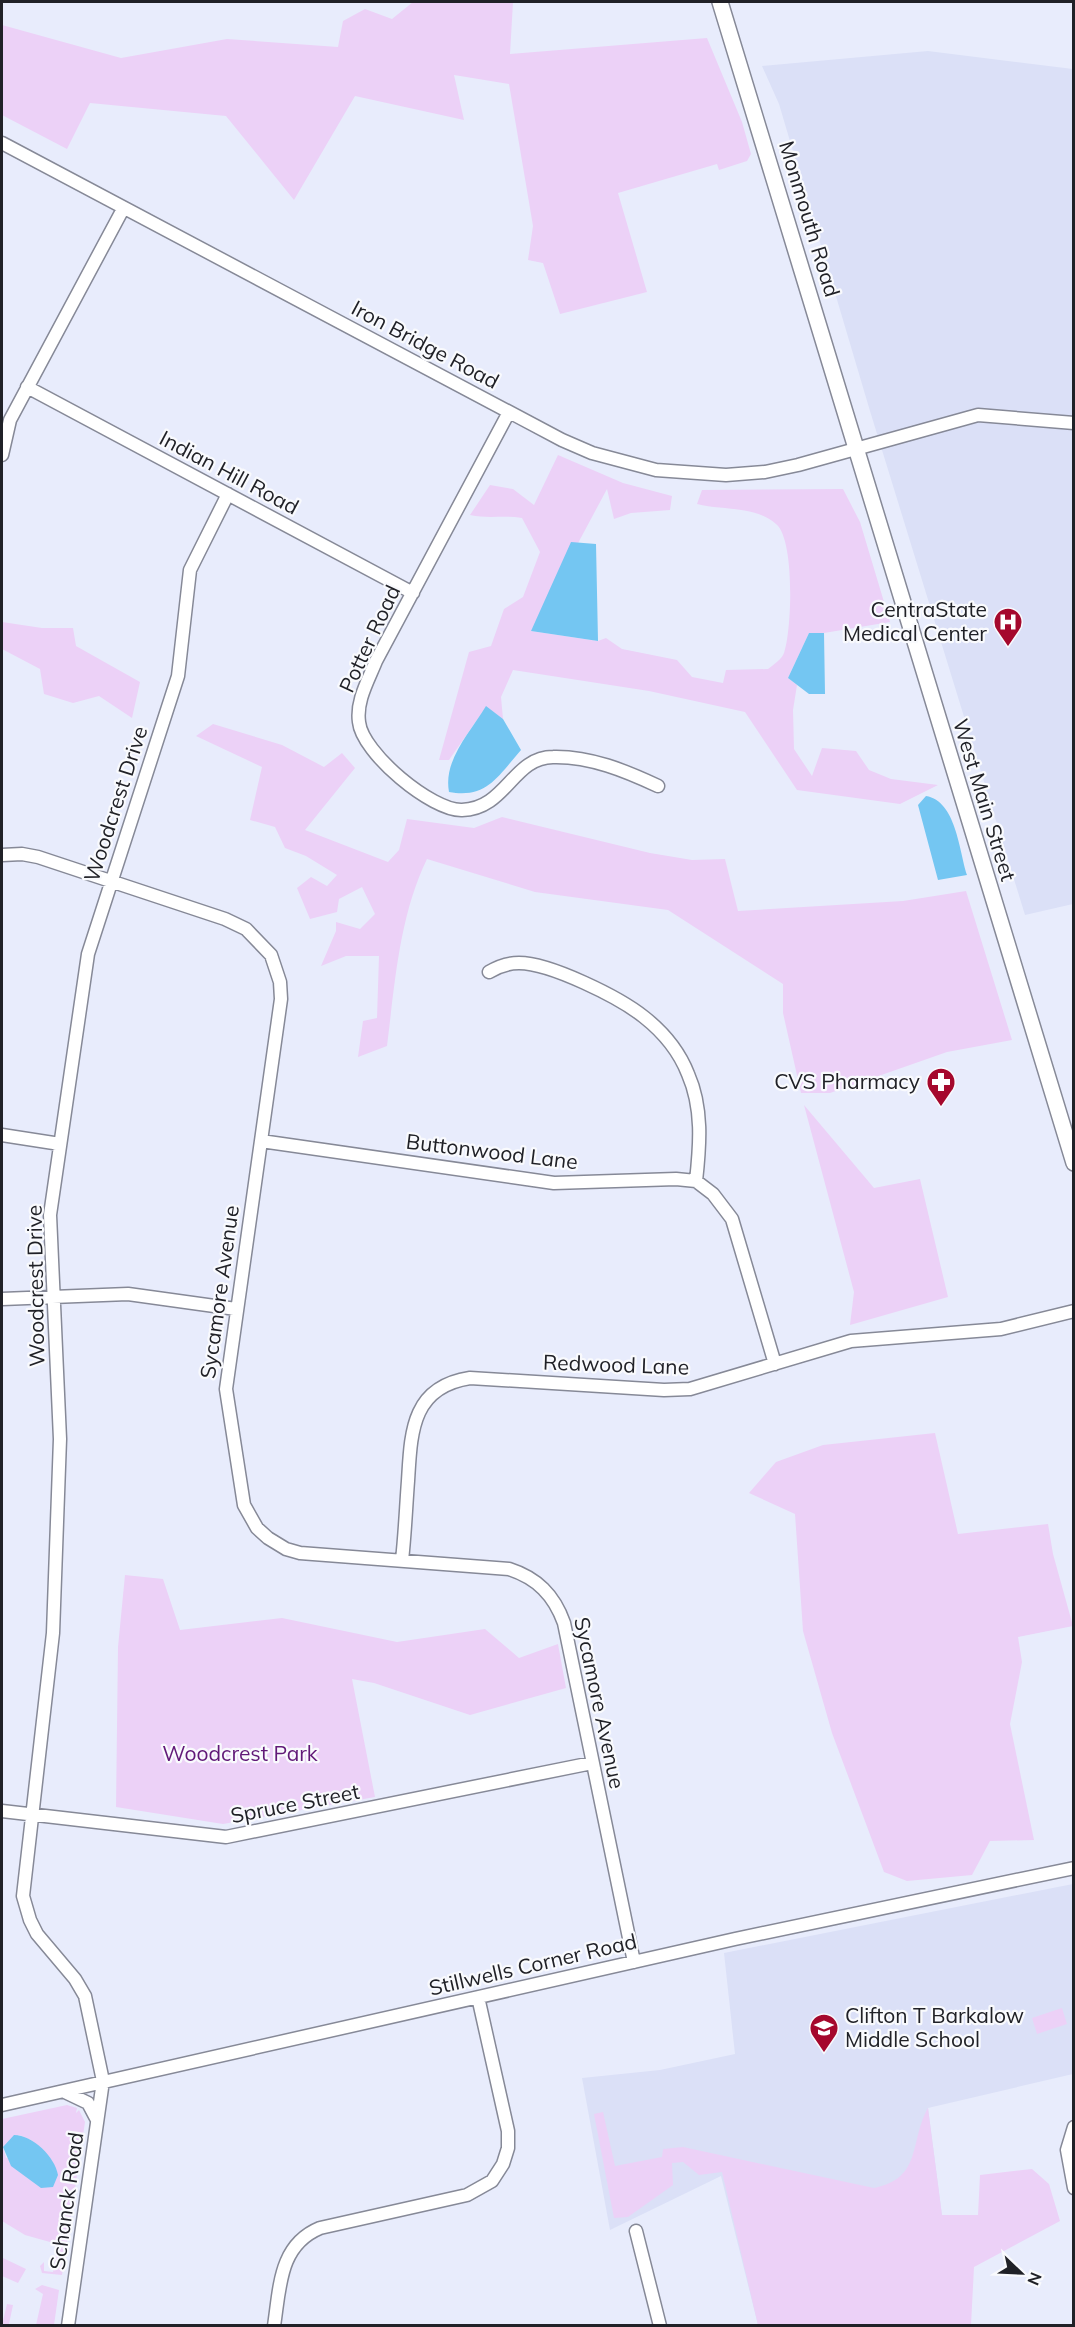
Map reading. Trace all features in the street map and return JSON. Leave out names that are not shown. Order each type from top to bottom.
[{"type":"main road","name":"Monmouth Road","points":[[720,2],[857,449]]},
{"type":"main road","name":"West Main Street","points":[[857,449],[1074,1163]]},
{"type":"street","name":"Iron Bridge Road","points":[[2,143],[123,210],[509,412],[592,453],[656,470],[694,474],[765,472],[978,415],[1074,423]]},
{"type":"street","points":[[2,454],[10,420],[123,210]]},
{"type":"street","name":"Indian Hill Road","points":[[27,387],[413,593]]},
{"type":"street","name":"Potter Road","points":[[509,412],[372,672],[360,701],[359,722],[363,738],[372,752],[428,798],[449,809],[471,810],[483,806],[502,793],[528,765],[552,756],[616,767],[658,786]]},
{"type":"street","name":"Woodcrest Drive","points":[[103,2081],[85,1996],[75,1978],[37,1934],[24,1906],[23,1884],[53,1633],[60,1439],[50,1215],[88,954],[178,676],[190,570],[228,494]]},
{"type":"street","name":"Sycamore Avenue","points":[[2,855],[22,854],[38,857],[237,924],[256,937],[271,955],[280,982],[281,999],[226,1389],[240,1490],[250,1517],[268,1538],[300,1553],[509,1569],[530,1578],[549,1594],[564,1623],[634,1962]]},
{"type":"street","points":[[489,972],[505,964],[521,963],[557,973],[629,1006],[660,1032],[684,1064],[697,1101],[700,1135],[696,1181],[713,1194],[732,1219],[775,1364]]},
{"type":"street","points":[[2,1135],[60,1144]]},
{"type":"street","name":"Buttonwood Lane","points":[[261,1141],[554,1183],[676,1179],[696,1181]]},
{"type":"street","points":[[2,1299],[128,1294],[236,1309]]},
{"type":"street","name":"Redwood Lane","points":[[402,1560],[412,1427],[425,1401],[443,1387],[470,1378],[679,1390],[702,1387],[851,1341],[1001,1329],[1074,1311]]},
{"type":"street","name":"Spruce Street","points":[[2,1811],[226,1837],[592,1763]]},
{"type":"street","name":"Stillwells Corner Road","points":[[2,2105],[634,1962],[1074,1868]]},
{"type":"street","points":[[274,2325],[284,2264],[292,2248],[306,2235],[320,2228],[467,2195],[487,2185],[499,2173],[506,2156],[508,2136],[478,1997]]},
{"type":"street","name":"Schanck Road","points":[[68,2325],[103,2081]]},
{"type":"street","points":[[63,2091],[79,2097],[90,2105],[98,2124]]},
{"type":"street","points":[[1074,2127],[1068,2150],[1074,2188]]},
{"type":"street","points":[[636,2231],[660,2325]]},
{"type":"shaded area","name":"CentraState Medical Center","points":[[928,51],[1073,69],[1073,904],[1025,915],[870,411],[779,104],[762,66]]},
{"type":"shaded area","points":[[1073,1884],[1073,2074],[928,2108],[942,2216],[758,2325],[721,2176],[610,2230],[582,2078],[660,2070],[735,2054],[724,1953]]},
{"type":"green space","points":[[413,2],[513,2],[510,54],[707,38],[742,122],[751,154],[747,161],[719,170],[717,164],[618,193],[647,292],[560,314],[543,263],[528,260],[533,226],[509,84],[454,75],[464,120],[355,96],[294,200],[226,116],[90,103],[67,149],[2,115],[2,25],[121,58],[227,39],[338,47],[343,21],[365,9],[392,19]]},
{"type":"green space","points":[[558,455],[623,483],[672,496],[670,510],[631,513],[614,519],[607,489],[531,631],[598,641],[606,638],[622,649],[677,660],[692,677],[723,683],[726,670],[768,669],[783,655],[789,625],[789,565],[782,533],[776,524],[748,511],[697,504],[702,490],[843,489],[860,522],[890,622],[824,633],[809,633],[788,678],[797,685],[793,710],[794,749],[812,776],[822,748],[856,751],[869,770],[891,779],[938,785],[900,804],[797,790],[745,712],[649,691],[513,670],[501,697],[503,719],[486,707],[449,760],[439,760],[469,652],[491,646],[504,609],[523,597],[540,552],[522,518],[470,515],[490,485],[513,489],[534,505]]},
{"type":"green space","points":[[2,622],[42,628],[73,628],[76,646],[140,682],[132,718],[99,696],[73,703],[44,694],[40,669],[2,649]]},
{"type":"green space","points":[[213,724],[282,745],[324,767],[342,753],[355,768],[305,830],[388,862],[399,850],[407,819],[474,828],[502,817],[650,853],[692,860],[725,859],[738,911],[903,901],[966,891],[1012,1040],[947,1052],[830,1093],[801,1093],[783,1013],[783,984],[668,910],[535,892],[427,859],[404,927],[387,1046],[358,1057],[363,1021],[377,1018],[379,956],[346,956],[321,966],[336,931],[336,922],[360,929],[375,914],[362,887],[339,899],[337,912],[310,919],[297,888],[311,877],[327,886],[337,875],[306,856],[285,848],[275,827],[250,820],[262,767],[196,736]]},
{"type":"green space","points":[[804,1105],[874,1188],[920,1179],[948,1297],[850,1325],[854,1292]]},
{"type":"green space","points":[[935,1433],[958,1534],[1048,1524],[1053,1554],[1073,1626],[1018,1637],[1022,1662],[1010,1724],[1034,1840],[990,1841],[972,1875],[907,1881],[884,1872],[832,1733],[803,1631],[795,1514],[749,1493],[776,1462],[823,1445]]},
{"type":"green space","name":"Woodcrest Park","points":[[125,1575],[163,1579],[180,1630],[282,1618],[397,1642],[485,1629],[519,1658],[558,1644],[566,1688],[470,1715],[374,1683],[352,1679],[375,1797],[223,1824],[116,1807],[118,1647]]},
{"type":"green space","points":[[1062,2008],[1067,2024],[1037,2034],[1032,2018]]},
{"type":"green space","points":[[67,2105],[77,2108],[76,2113],[79,2110],[85,2122],[62,2275],[42,2273],[40,2266],[44,2262],[44,2271],[53,2272],[57,2244],[25,2235],[2,2221],[2,2119]],"holes":[[[19,2135],[31,2140],[47,2155],[6,2158],[3,2147]]]},
{"type":"green space","points":[[928,2108],[942,2215],[978,2215],[980,2175],[1032,2169],[1049,2184],[1060,2221],[974,2267],[971,2325],[758,2325],[722,2172],[699,2175],[683,2162],[672,2163],[673,2185],[628,2217],[614,2218],[594,2114],[603,2112],[615,2166],[662,2157],[663,2149],[683,2147],[874,2188],[890,2183],[908,2167]]},
{"type":"green space","points":[[3,2258],[26,2269],[18,2283],[2,2276]]},
{"type":"green space","points":[[42,2285],[59,2290],[54,2325],[36,2325],[43,2294],[35,2289]]},
{"type":"green space","points":[[7,2304],[13,2305],[9,2324],[12,2325],[2,2325]]},
{"type":"water","points":[[571,542],[596,544],[598,641],[531,631]]},
{"type":"water","points":[[809,633],[824,633],[825,694],[809,694],[788,678]]},
{"type":"water","points":[[486,706],[503,719],[521,750],[498,777],[482,789],[462,793],[449,792],[448,780],[454,758]]},
{"type":"water","points":[[926,796],[936,800],[944,807],[950,817],[967,875],[938,880],[918,805]]},
{"type":"water","points":[[14,2135],[28,2139],[48,2154],[58,2175],[53,2187],[41,2188],[11,2166],[3,2147]]},
{"type":"place","name":"CentraState Medical Center","points":[[1008,648]]},
{"type":"place","name":"CVS Pharmacy","points":[[941,1108]]},
{"type":"place","name":"Clifton T Barkalow Middle School","points":[[824,2054]]}]
